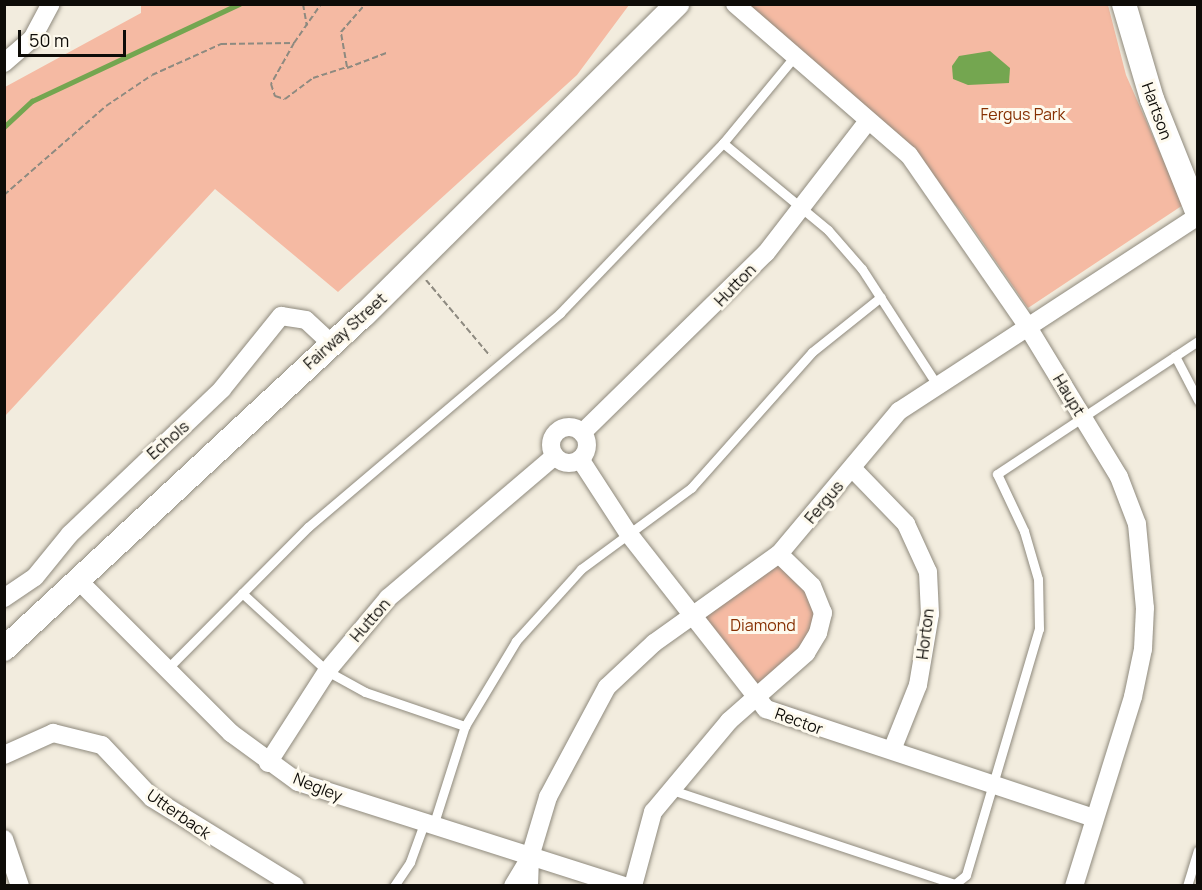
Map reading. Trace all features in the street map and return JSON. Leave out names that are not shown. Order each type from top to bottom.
[{"type":"street","points":[[4,63],[32,39],[51,4]]},
{"type":"street","name":"Fairway Street","points":[[4,649],[414,267],[677,4]]},
{"type":"street","name":"Haupt","points":[[735,4],[909,155],[1026,324],[1119,477],[1137,524],[1145,608],[1133,697],[1074,885]]},
{"type":"street","name":"Hartson","points":[[1124,4],[1192,184],[1197,215]]},
{"type":"street","name":"Hutton","points":[[582,433],[691,331],[801,207],[868,121]]},
{"type":"street","name":"Fergus","points":[[513,885],[530,857],[548,797],[607,687],[692,616],[779,554],[899,411],[1026,324],[1197,215]]},
{"type":"street","name":"Echols","points":[[4,598],[35,577],[70,534],[214,397],[281,316],[306,320],[331,343]]},
{"type":"street","points":[[560,430],[582,433],[587,448],[580,459],[570,463],[555,456],[551,446],[560,430]]},
{"type":"street","name":"Hutton","points":[[268,763],[327,671],[388,598],[555,456]]},
{"type":"street","name":"Rector","points":[[580,459],[628,533],[754,699],[797,723],[892,750],[1094,818]]},
{"type":"street","name":"Horton","points":[[852,468],[906,524],[928,572],[930,614],[918,685],[892,750]]},
{"type":"street","points":[[633,885],[653,812],[754,699],[806,652],[823,613],[812,586],[779,554]]},
{"type":"street","name":"Negley","points":[[77,579],[268,763],[298,782],[428,827],[623,885]]},
{"type":"street","name":"Utterback","points":[[4,755],[53,733],[102,745],[152,798],[295,885]]},
{"type":"street","points":[[4,839],[20,885]]},
{"type":"street","name":"Fergus","points":[[529,885],[530,857]]},
{"type":"lane","points":[[168,668],[308,527],[560,313],[723,143],[795,56]]},
{"type":"lane","points":[[723,143],[828,230],[881,297],[937,385]]},
{"type":"lane","points":[[394,885],[410,862],[428,827],[465,726],[516,641],[581,569],[691,488],[812,352],[881,297]]},
{"type":"lane","points":[[672,790],[955,884],[966,875],[1039,629],[1038,579],[1024,531],[996,474],[1197,341]]},
{"type":"lane","points":[[1174,356],[1197,400]]},
{"type":"lane","points":[[242,593],[327,671],[365,692],[465,726]]},
{"type":"lane","points":[[1187,885],[1197,851]]},
{"type":"path","points":[[303,4],[307,26]]},
{"type":"path","points":[[321,4],[274,74],[275,96],[291,98],[313,78],[346,69],[386,53]]},
{"type":"path","points":[[346,69],[341,32],[365,4]]},
{"type":"path","points":[[4,195],[106,106],[167,66],[221,44],[294,43]]},
{"type":"path","points":[[414,267],[498,366]]},
{"type":"green space","points":[[141,4],[629,5],[577,75],[338,292],[215,189],[5,416],[5,87],[141,13]]},
{"type":"green space","name":"Fergus Park","points":[[748,5],[1108,5],[1126,75],[1183,205],[1028,308],[961,211],[891,130]]},
{"type":"green space","name":"Diamond","points":[[779,555],[811,587],[816,633],[755,696],[693,616]]},
{"type":"shaded area","points":[[990,51],[1010,68],[1009,83],[968,85],[953,79],[952,66],[959,56]]},
{"type":"waterway","points":[[4,127],[32,101],[239,4]]}]
